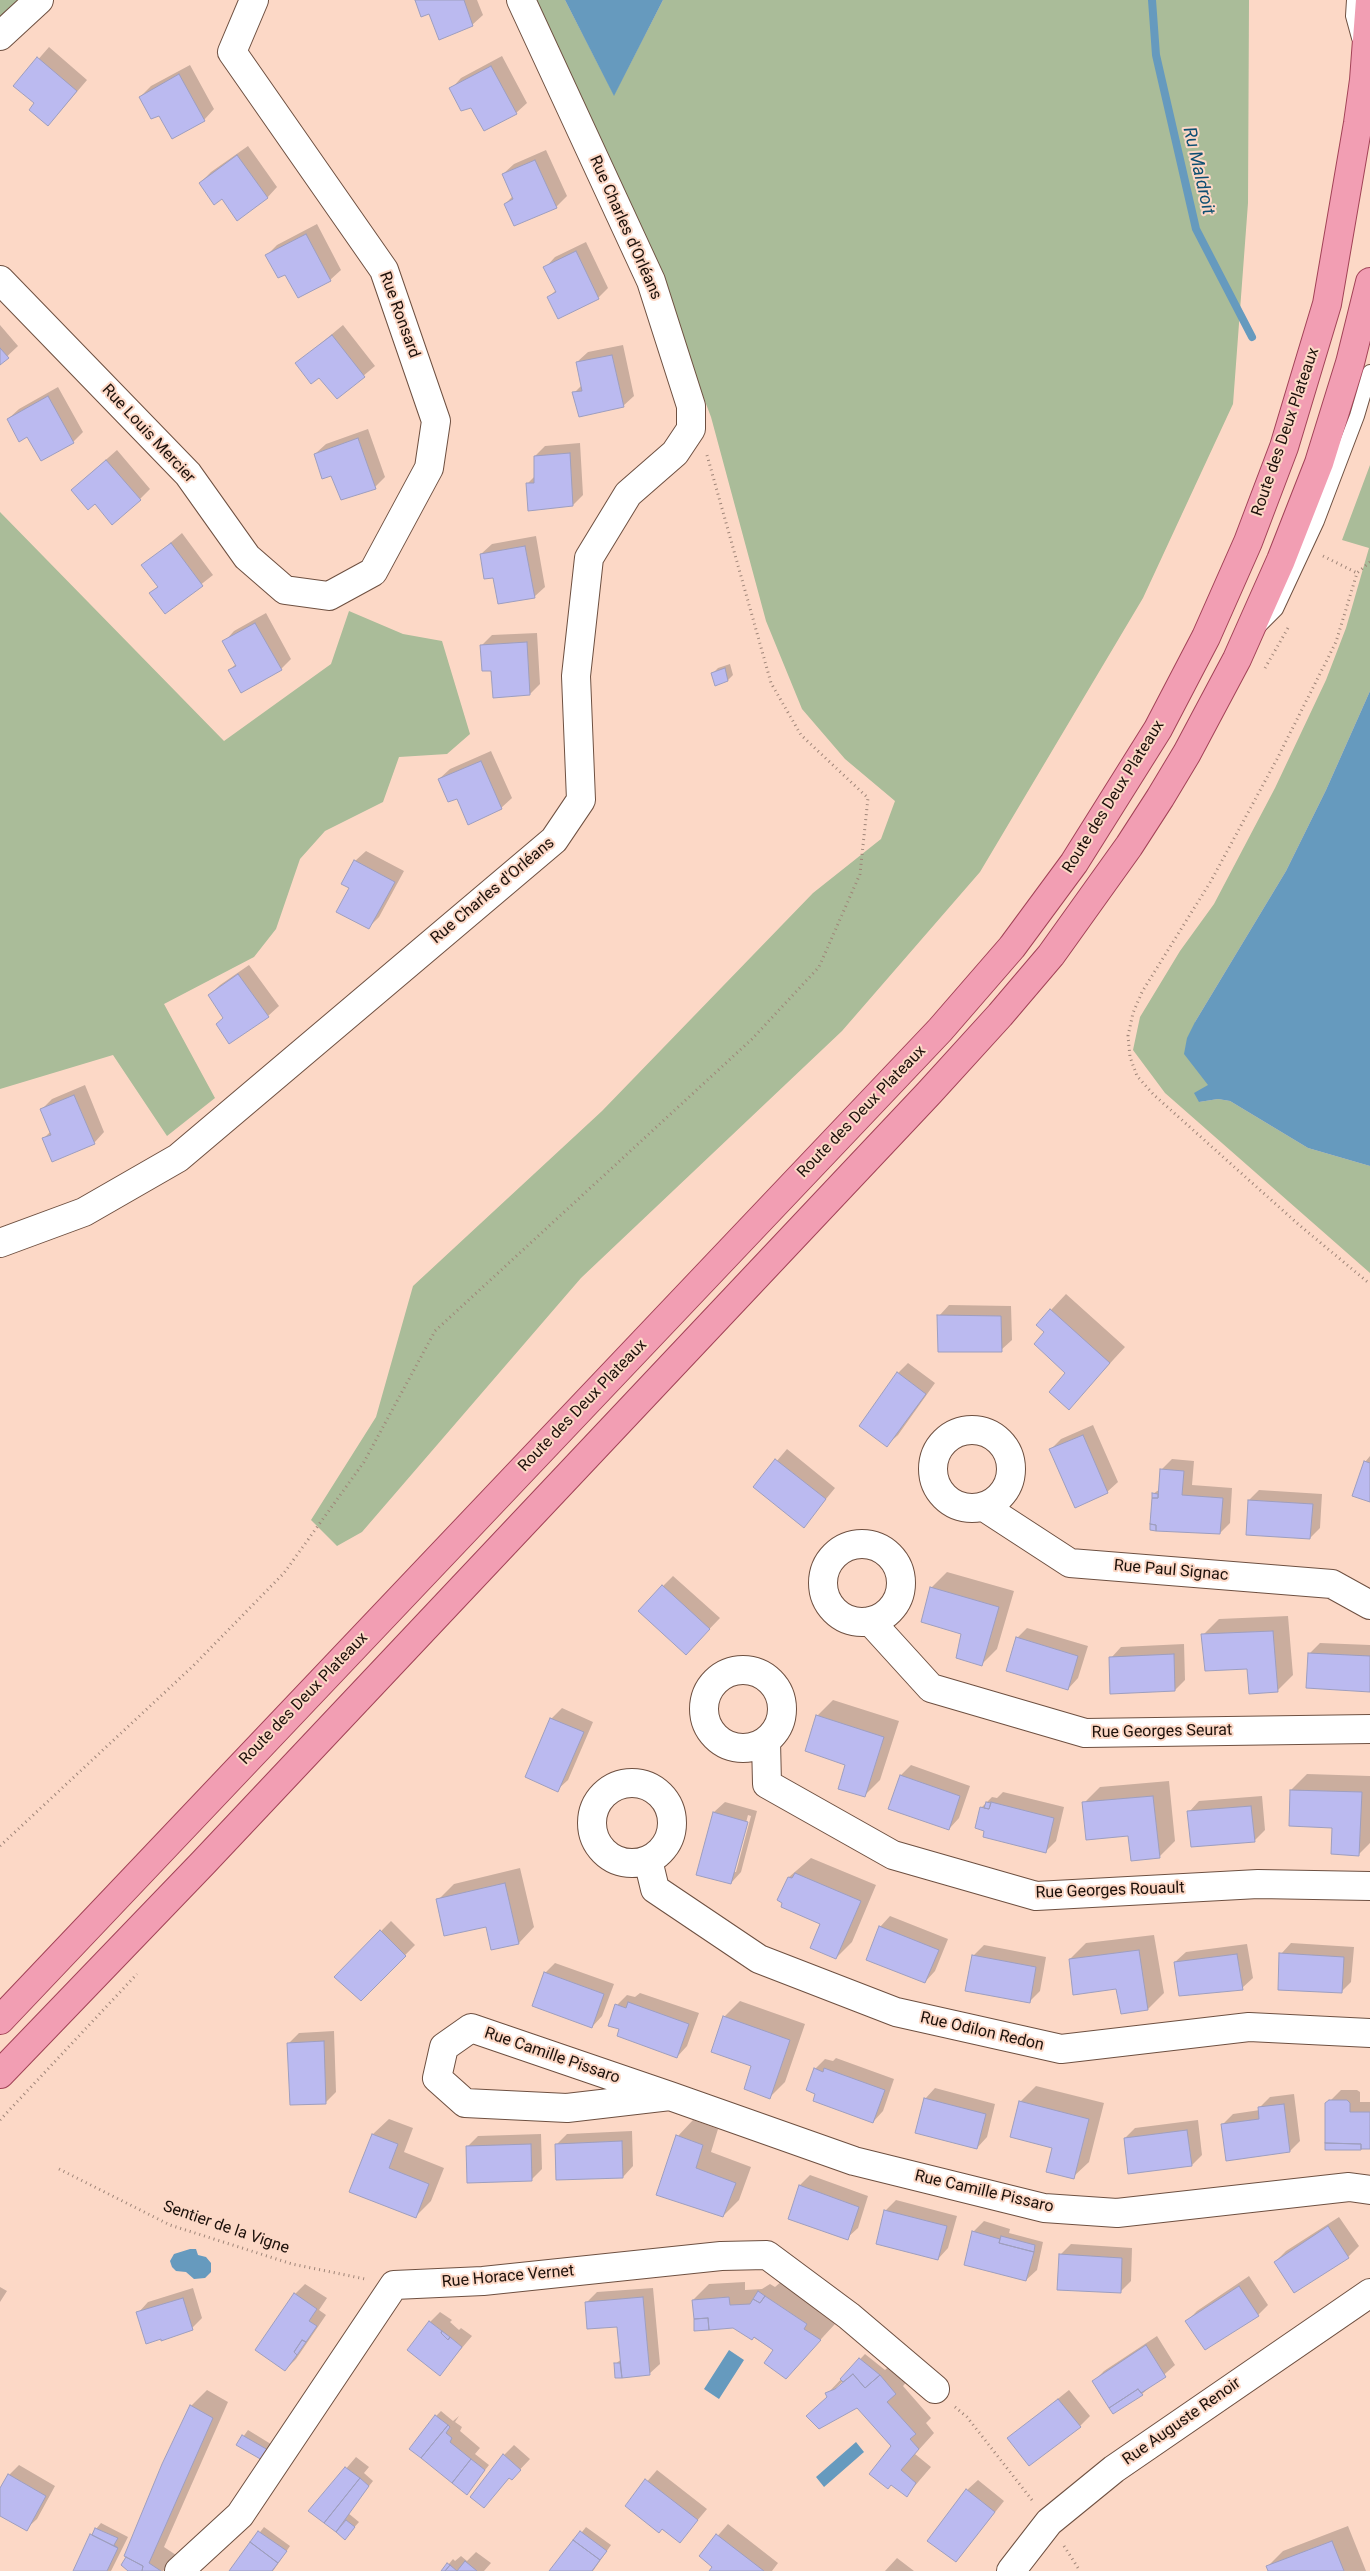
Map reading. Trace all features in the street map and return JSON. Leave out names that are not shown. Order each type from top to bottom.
[{"type":"main road","name":"Route des Deux Plateaux","points":[[0,2020],[940,1030],[1012,946],[1074,863],[1158,729],[1202,645],[1245,550],[1284,446],[1327,304],[1347,196],[1365,65],[1370,0]]},
{"type":"main road","points":[[0,2074],[384,1672],[1000,1015],[1068,934],[1129,846],[1187,753],[1245,641],[1281,560],[1319,462],[1350,363],[1370,282]]},
{"type":"street","points":[[0,36],[39,0]]},
{"type":"street","name":"Rue Ronsard","points":[[254,0],[232,52],[384,270],[436,421],[429,468],[373,572]]},
{"type":"street","name":"Rue Charles d'Orléans","points":[[0,1242],[84,1212],[178,1158],[554,840],[581,800],[576,676],[589,558],[628,494],[675,453],[691,429],[690,406],[651,281],[521,0]]},
{"type":"street","name":"Rue Louis Mercier","points":[[0,280],[188,474],[246,556],[285,590],[329,596],[373,572]]},
{"type":"street","name":"Rue Paul Signac","points":[[984,1507],[1070,1563],[1332,1584],[1370,1605]]},
{"type":"street","name":"Rue Georges Seurat","points":[[870,1621],[931,1688],[1085,1733],[1370,1729]]},
{"type":"street","name":"Rue Georges Rouault","points":[[766,1741],[768,1784],[893,1855],[1036,1896],[1258,1884],[1370,1886]]},
{"type":"street","name":"Rue Odilon Redon","points":[[648,1860],[654,1890],[760,1959],[896,2012],[1061,2049],[1249,2027],[1370,2034]]},
{"type":"street","name":"Rue Camille Pissaro","points":[[670,2096],[567,2108],[465,2103],[437,2078],[444,2047],[471,2028],[670,2096],[854,2161],[1044,2208],[1117,2213],[1350,2187],[1370,2190]]},
{"type":"street","name":"Rue Horace Vernet","points":[[394,2285],[483,2281],[722,2256],[767,2255],[850,2316],[935,2389]]},
{"type":"street","points":[[179,2571],[240,2515],[394,2285]]},
{"type":"street","name":"Rue Auguste Renoir","points":[[1011,2571],[1049,2522],[1114,2469],[1370,2293]]},
{"type":"lane","points":[[1354,0],[1353,16],[1365,65]]},
{"type":"lane","points":[[1245,641],[1276,609],[1316,521],[1357,416],[1370,372]]},
{"type":"path","points":[[0,1846],[193,1666],[284,1573],[364,1462],[435,1331],[752,1039],[819,967],[860,874],[868,798],[801,735],[771,683],[705,448],[691,429]]},
{"type":"path","points":[[1322,556],[1357,573]]},
{"type":"path","points":[[1370,562],[1357,573],[1331,651],[1277,759],[1211,881],[1142,992],[1132,1013],[1128,1036],[1130,1057],[1137,1076],[1154,1095],[1298,1224],[1370,1284]]},
{"type":"path","name":"Sentier de la Vigne","points":[[59,2169],[170,2225],[292,2264],[394,2285]]},
{"type":"path","points":[[935,2389],[967,2417],[1049,2522]]},
{"type":"green space","points":[[0,0],[42,0],[0,44]]},
{"type":"green space","points":[[533,0],[565,0],[614,95],[663,0],[1249,0],[1248,203],[1233,404],[1143,598],[980,872],[842,1031],[581,1278],[362,1532],[337,1546],[311,1520],[376,1417],[413,1286],[602,1111],[813,893],[881,839],[895,801],[845,759],[802,709],[766,621],[711,417],[638,225]]},
{"type":"green space","points":[[1370,465],[1370,691],[1326,790],[1286,871],[1195,1022],[1209,1086],[1199,1102],[1218,1099],[1230,1101],[1308,1148],[1370,1166],[1370,1273],[1165,1093],[1133,1050],[1140,1017],[1180,951],[1214,904],[1275,788],[1326,680],[1346,628],[1369,548],[1342,540]]},
{"type":"green space","points":[[0,512],[224,741],[331,664],[349,611],[403,634],[442,641],[470,734],[447,754],[399,757],[383,802],[325,831],[300,859],[276,929],[254,957],[164,1004],[215,1098],[167,1136],[113,1055],[0,1089]]},
{"type":"water","points":[[565,0],[663,0],[614,96]]},
{"type":"water","points":[[1370,691],[1370,1166],[1308,1148],[1230,1101],[1218,1099],[1199,1102],[1194,1093],[1208,1085],[1184,1054],[1187,1038],[1195,1022],[1286,871],[1326,790]]},
{"type":"water","points":[[196,2249],[198,2255],[206,2257],[211,2263],[211,2272],[205,2278],[194,2279],[186,2272],[176,2271],[172,2267],[170,2261],[174,2254]]},
{"type":"water","points":[[729,2350],[744,2360],[719,2399],[704,2389]]},
{"type":"water","points":[[856,2442],[864,2452],[824,2487],[816,2477]]},
{"type":"building","points":[[415,0],[464,0],[473,26],[439,40],[429,14],[421,17]]},
{"type":"building","points":[[37,57],[77,91],[48,126],[29,110],[34,103],[13,86]]},
{"type":"building","points":[[491,66],[517,114],[484,131],[471,108],[461,111],[449,88]]},
{"type":"building","points":[[179,74],[205,121],[172,139],[159,116],[151,119],[139,97]]},
{"type":"building","points":[[237,155],[268,198],[237,221],[222,199],[214,205],[199,183]]},
{"type":"building","points":[[535,160],[557,208],[514,226],[504,204],[513,199],[502,174]]},
{"type":"building","points":[[306,234],[331,281],[298,298],[285,275],[278,278],[265,255]]},
{"type":"building","points":[[576,251],[599,299],[558,319],[547,297],[556,292],[543,267]]},
{"type":"building","points":[[332,335],[365,377],[337,399],[319,378],[311,384],[295,363]]},
{"type":"building","points":[[0,348],[9,358],[0,365]]},
{"type":"building","points":[[612,355],[624,407],[579,417],[572,392],[582,391],[576,362]]},
{"type":"building","points":[[48,396],[74,443],[41,461],[27,437],[19,442],[7,419]]},
{"type":"building","points":[[358,438],[376,489],[341,500],[331,476],[322,479],[314,454]]},
{"type":"building","points":[[570,453],[573,506],[528,511],[526,483],[534,483],[534,456]]},
{"type":"building","points":[[106,460],[141,500],[112,525],[95,504],[88,510],[71,490]]},
{"type":"building","points":[[171,543],[203,586],[165,614],[149,593],[158,587],[141,565]]},
{"type":"building","points":[[525,546],[535,598],[498,604],[493,578],[484,579],[480,554]]},
{"type":"building","points":[[255,623],[282,670],[241,693],[228,670],[236,666],[222,641]]},
{"type":"building","points":[[527,642],[530,695],[493,698],[491,671],[482,671],[480,645]]},
{"type":"building","points":[[725,668],[728,681],[715,686],[711,673]]},
{"type":"building","points":[[481,761],[502,809],[468,825],[457,799],[448,802],[438,779]]},
{"type":"building","points":[[354,860],[395,882],[369,929],[336,912],[349,888],[341,884]]},
{"type":"building","points":[[238,974],[269,1017],[229,1044],[216,1024],[223,1018],[208,995]]},
{"type":"building","points":[[74,1095],[95,1144],[52,1162],[42,1138],[51,1135],[40,1109]]},
{"type":"building","points":[[1050,1309],[1110,1363],[1069,1410],[1049,1392],[1065,1373],[1034,1344],[1044,1332],[1036,1325]]},
{"type":"building","points":[[937,1315],[1001,1316],[1002,1352],[938,1352]]},
{"type":"building","points":[[897,1372],[926,1394],[887,1447],[859,1426]]},
{"type":"building","points":[[1083,1435],[1108,1493],[1075,1508],[1049,1449]]},
{"type":"building","points":[[775,1459],[826,1499],[804,1528],[753,1487]]},
{"type":"building","points":[[1364,1461],[1370,1463],[1370,1502],[1352,1496]]},
{"type":"building","points":[[1160,1469],[1184,1471],[1182,1495],[1223,1498],[1220,1534],[1156,1531],[1156,1525],[1150,1524],[1152,1498],[1158,1498]]},
{"type":"building","points":[[1152,1493],[1158,1494],[1158,1498],[1152,1498]]},
{"type":"building","points":[[1248,1500],[1313,1504],[1310,1539],[1246,1535]]},
{"type":"building","points":[[1150,1524],[1156,1525],[1156,1531],[1150,1530]]},
{"type":"building","points":[[662,1585],[710,1629],[686,1655],[638,1611]]},
{"type":"building","points":[[930,1587],[999,1607],[982,1666],[956,1658],[961,1634],[921,1622]]},
{"type":"building","points":[[1273,1631],[1278,1692],[1249,1694],[1247,1669],[1205,1671],[1201,1634]]},
{"type":"building","points":[[1016,1637],[1078,1656],[1068,1690],[1006,1671]]},
{"type":"building","points":[[1308,1653],[1370,1656],[1370,1692],[1306,1688]]},
{"type":"building","points":[[1174,1654],[1175,1691],[1110,1694],[1109,1657]]},
{"type":"building","points":[[816,1715],[884,1737],[865,1797],[838,1789],[845,1765],[805,1751]]},
{"type":"building","points":[[550,1718],[584,1732],[558,1792],[525,1777]]},
{"type":"building","points":[[900,1775],[960,1796],[949,1830],[888,1809]]},
{"type":"building","points":[[1290,1790],[1362,1792],[1359,1856],[1331,1854],[1332,1828],[1289,1826]]},
{"type":"building","points":[[1153,1796],[1160,1858],[1131,1861],[1128,1836],[1086,1840],[1082,1802]]},
{"type":"building","points":[[986,1802],[991,1803],[989,1809],[984,1808]]},
{"type":"building","points":[[991,1802],[1054,1818],[1046,1853],[983,1837],[984,1831],[975,1828],[980,1807],[989,1809]]},
{"type":"building","points":[[1251,1806],[1255,1842],[1191,1847],[1187,1811]]},
{"type":"building","points":[[713,1812],[748,1822],[731,1884],[696,1875]]},
{"type":"building","points":[[795,1873],[861,1901],[836,1959],[810,1948],[820,1924],[781,1907],[782,1903],[777,1900],[788,1877],[792,1878]]},
{"type":"building","points":[[505,1883],[519,1944],[491,1950],[486,1927],[444,1936],[436,1899]]},
{"type":"building","points":[[879,1926],[939,1950],[925,1983],[866,1960]]},
{"type":"building","points":[[380,1930],[406,1956],[361,2001],[334,1977]]},
{"type":"building","points":[[1139,1950],[1148,2010],[1121,2014],[1116,1989],[1073,1995],[1069,1959]]},
{"type":"building","points":[[1279,1953],[1344,1957],[1342,1993],[1278,1990]]},
{"type":"building","points":[[1237,1954],[1243,1990],[1179,1996],[1174,1962]]},
{"type":"building","points":[[972,1955],[1036,1967],[1030,2003],[965,1991]]},
{"type":"building","points":[[544,1972],[604,1994],[592,2028],[532,2006]]},
{"type":"building","points":[[628,2002],[689,2024],[677,2058],[617,2036],[619,2029],[608,2026],[615,2004],[626,2008]]},
{"type":"building","points":[[723,2016],[790,2040],[770,2099],[744,2089],[751,2066],[711,2052]]},
{"type":"building","points":[[324,2041],[326,2104],[290,2105],[287,2043]]},
{"type":"building","points":[[814,2068],[823,2072],[824,2068],[885,2090],[873,2123],[813,2101],[815,2094],[806,2090]]},
{"type":"building","points":[[924,2098],[986,2114],[977,2149],[915,2133]]},
{"type":"building","points":[[1329,2100],[1347,2100],[1350,2103],[1350,2112],[1370,2112],[1370,2149],[1361,2149],[1361,2144],[1325,2143],[1325,2103]]},
{"type":"building","points":[[1019,2101],[1089,2119],[1074,2179],[1046,2172],[1052,2148],[1010,2137]]},
{"type":"building","points":[[1284,2104],[1290,2152],[1226,2161],[1221,2124],[1259,2119],[1258,2107]]},
{"type":"building","points":[[1187,2130],[1192,2166],[1128,2174],[1124,2138]]},
{"type":"building","points":[[372,2134],[398,2144],[389,2168],[429,2184],[416,2218],[349,2192]]},
{"type":"building","points":[[676,2135],[703,2145],[696,2168],[736,2183],[723,2217],[656,2195]]},
{"type":"building","points":[[622,2141],[623,2178],[556,2180],[555,2144]]},
{"type":"building","points":[[1325,2143],[1361,2144],[1361,2150],[1325,2150]]},
{"type":"building","points":[[531,2144],[532,2181],[467,2183],[466,2146]]},
{"type":"building","points":[[799,2185],[859,2207],[848,2240],[788,2219]]},
{"type":"building","points":[[884,2210],[947,2226],[938,2260],[876,2244]]},
{"type":"building","points":[[1328,2226],[1349,2258],[1294,2293],[1274,2262]]},
{"type":"building","points":[[972,2231],[1000,2239],[999,2243],[1034,2252],[1026,2281],[964,2265]]},
{"type":"building","points":[[1001,2236],[1035,2245],[1034,2252],[999,2243]]},
{"type":"building","points":[[1059,2254],[1122,2258],[1121,2293],[1057,2290]]},
{"type":"building","points":[[1239,2286],[1259,2316],[1205,2350],[1185,2321]]},
{"type":"building","points":[[758,2291],[765,2296],[760,2303],[753,2299]]},
{"type":"building","points":[[294,2293],[317,2309],[309,2321],[317,2326],[306,2342],[302,2340],[294,2352],[297,2355],[285,2371],[255,2350]]},
{"type":"building","points":[[765,2296],[807,2324],[804,2329],[821,2340],[786,2379],[764,2363],[773,2350],[754,2337],[752,2340],[733,2328],[709,2330],[708,2318],[694,2319],[692,2300],[729,2297],[730,2305],[750,2304],[753,2299],[760,2303]]},
{"type":"building","points":[[643,2297],[650,2375],[622,2378],[617,2327],[587,2329],[585,2302]]},
{"type":"building","points":[[183,2298],[193,2330],[146,2344],[136,2312]]},
{"type":"building","points":[[708,2318],[709,2330],[694,2331],[694,2319]]},
{"type":"building","points":[[429,2321],[442,2331],[441,2333],[448,2340],[450,2337],[462,2347],[440,2376],[407,2350]]},
{"type":"building","points":[[442,2331],[450,2337],[448,2340],[441,2333]]},
{"type":"building","points":[[302,2340],[306,2342],[297,2355],[294,2352]]},
{"type":"building","points":[[1146,2345],[1166,2377],[1141,2393],[1138,2389],[1109,2408],[1092,2381]]},
{"type":"building","points":[[859,2358],[880,2375],[865,2388],[853,2374],[843,2382],[840,2379]]},
{"type":"building","points":[[614,2363],[620,2363],[622,2378],[615,2378]]},
{"type":"building","points":[[853,2374],[865,2388],[880,2375],[896,2394],[887,2402],[916,2434],[910,2439],[919,2449],[901,2470],[916,2483],[907,2497],[891,2485],[888,2489],[869,2474],[891,2446],[857,2408],[819,2429],[806,2416],[827,2397],[825,2393],[835,2389]]},
{"type":"building","points":[[1138,2389],[1143,2395],[1113,2414],[1109,2408]]},
{"type":"building","points":[[1058,2399],[1081,2427],[1029,2466],[1007,2438]]},
{"type":"building","points":[[190,2405],[213,2418],[149,2563],[161,2571],[142,2571],[143,2566],[124,2556],[162,2464]]},
{"type":"building","points":[[435,2415],[448,2425],[421,2458],[409,2449]]},
{"type":"building","points":[[448,2425],[450,2427],[446,2433],[452,2438],[450,2442],[471,2459],[452,2483],[421,2458]]},
{"type":"building","points":[[242,2435],[275,2454],[269,2464],[236,2445]]},
{"type":"building","points":[[503,2454],[521,2470],[512,2480],[509,2478],[484,2508],[470,2497]]},
{"type":"building","points":[[471,2459],[485,2470],[467,2495],[452,2483]]},
{"type":"building","points":[[345,2467],[360,2478],[324,2523],[308,2511]]},
{"type":"building","points":[[8,2474],[46,2496],[27,2531],[0,2516],[0,2488]]},
{"type":"building","points":[[360,2478],[369,2486],[336,2532],[324,2523]]},
{"type":"building","points":[[645,2479],[698,2520],[680,2543],[662,2529],[659,2533],[625,2506]]},
{"type":"building","points":[[966,2489],[995,2512],[956,2562],[927,2541]]},
{"type":"building","points":[[346,2520],[355,2527],[345,2540],[336,2532]]},
{"type":"building","points":[[95,2528],[118,2538],[114,2545],[118,2548],[92,2535]]},
{"type":"building","points":[[258,2531],[287,2551],[278,2563],[250,2542]]},
{"type":"building","points":[[580,2531],[607,2551],[600,2560],[573,2540]]},
{"type":"building","points":[[90,2534],[118,2548],[107,2571],[73,2571]]},
{"type":"building","points":[[716,2534],[764,2571],[709,2571],[712,2567],[699,2556]]},
{"type":"building","points":[[573,2540],[600,2560],[592,2571],[549,2571]]},
{"type":"building","points":[[1332,2541],[1344,2571],[1268,2571],[1266,2566]]},
{"type":"building","points":[[250,2542],[278,2563],[272,2571],[229,2571]]},
{"type":"building","points":[[126,2557],[143,2566],[142,2571],[128,2571],[121,2565]]},
{"type":"building","points":[[465,2561],[477,2571],[457,2571]]},
{"type":"building","points":[[447,2563],[450,2565],[445,2571],[441,2571]]},
{"type":"building","points":[[450,2565],[457,2571],[445,2571]]},
{"type":"waterway","name":"Ru Maldroit","points":[[1152,0],[1156,55],[1196,229],[1252,337]]}]
